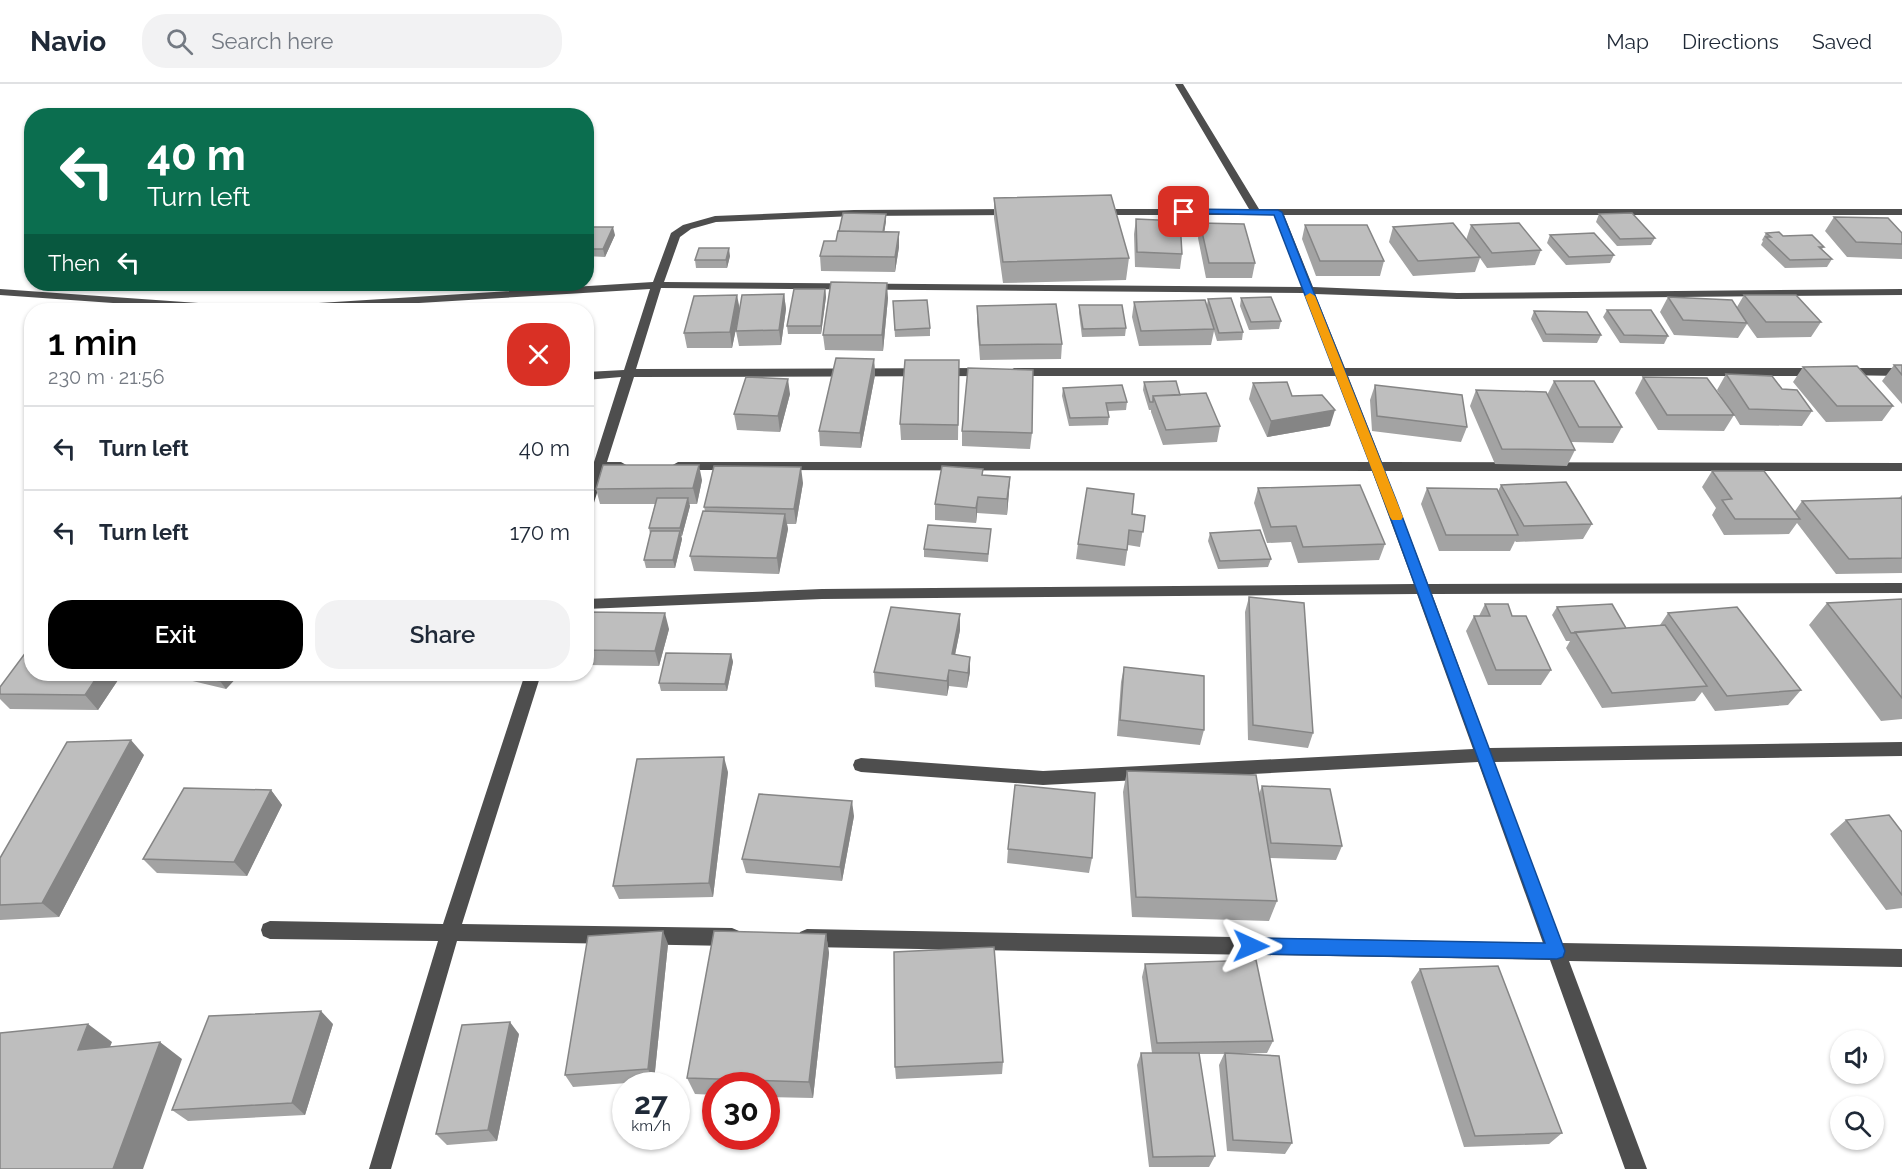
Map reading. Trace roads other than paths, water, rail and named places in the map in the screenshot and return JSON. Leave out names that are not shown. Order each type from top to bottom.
[{"type":"street","points":[[1179,84],[1185,84]]},
{"type":"street","points":[[1179,84],[1255,211]]},
{"type":"street","points":[[594,463],[628,373],[675,235],[687,227],[715,219],[854,213],[1031,212]]},
{"type":"street","points":[[1078,212],[1902,212]]},
{"type":"street","points":[[1278,212],[1378,468],[1636,1169]]},
{"type":"street","points":[[594,290],[657,285],[1308,290],[1457,296],[1902,292]]},
{"type":"street","points":[[417,303],[577,291]]},
{"type":"street","points":[[0,292],[155,303]]},
{"type":"street","points":[[594,375],[628,373],[1902,372]]},
{"type":"street","points":[[594,466],[635,466]]},
{"type":"street","points":[[659,466],[1902,467]]},
{"type":"street","points":[[594,604],[822,594],[1902,588]]},
{"type":"street","points":[[381,1169],[450,932],[531,681]]},
{"type":"street","points":[[861,765],[1043,778],[1484,755],[1902,749]]},
{"type":"street","points":[[270,930],[748,937]]},
{"type":"street","points":[[783,938],[1902,958]]}]
